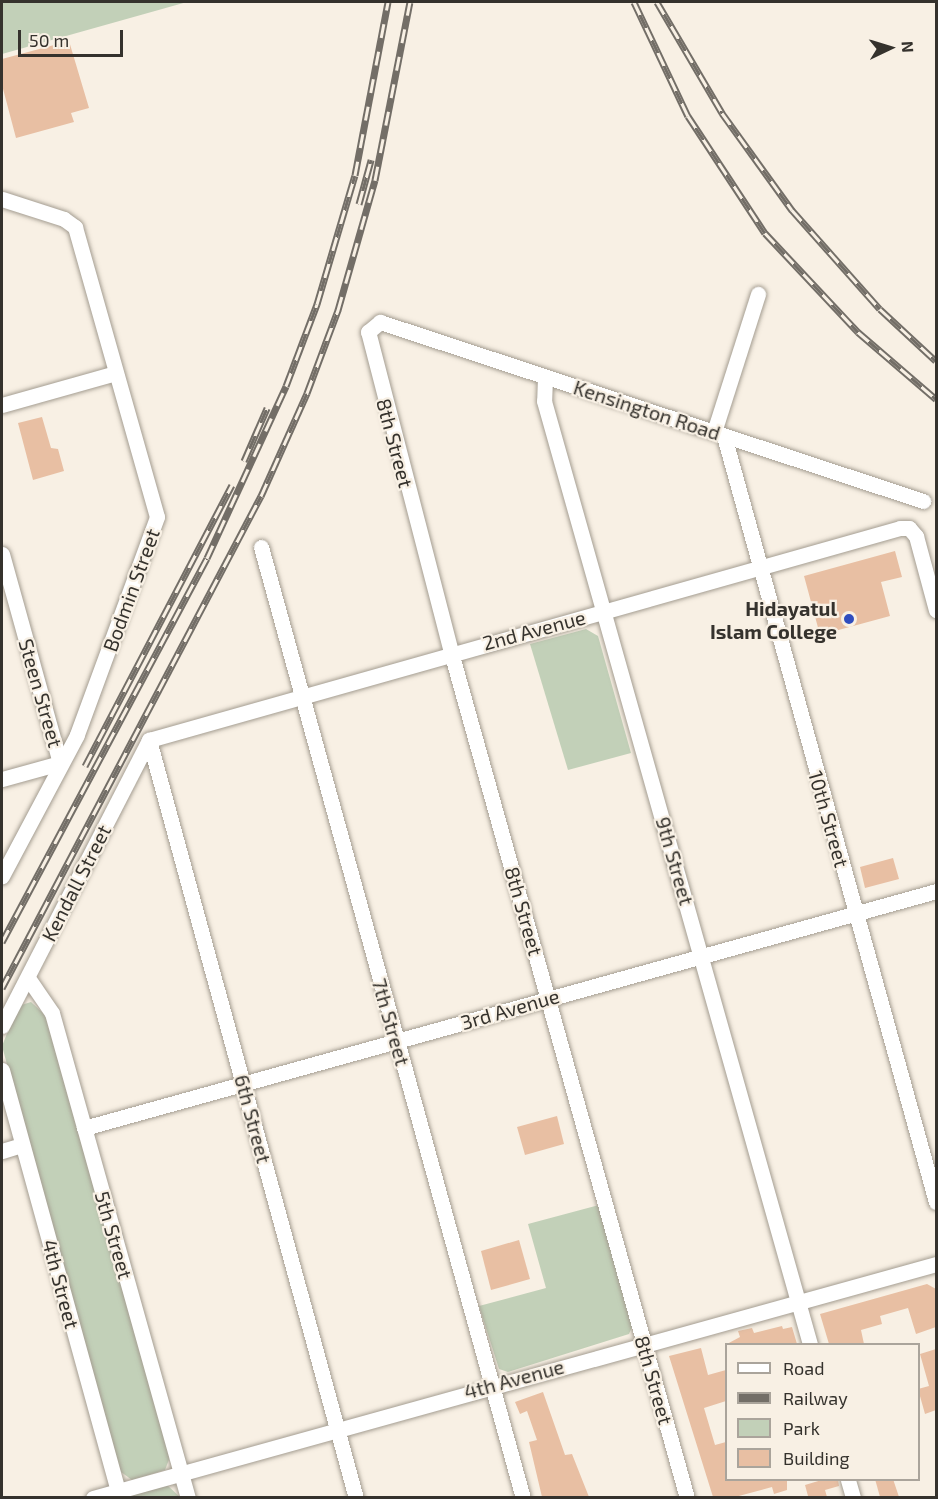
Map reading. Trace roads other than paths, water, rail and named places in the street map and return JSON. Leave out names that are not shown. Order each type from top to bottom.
[{"type":"street","name":"Bodmin Street","points":[[2,199],[69,222],[78,236],[156,526],[77,735],[60,763],[2,876]]},
{"type":"street","points":[[719,434],[758,294]]},
{"type":"street","name":"Kensington Road","points":[[371,325],[380,322],[923,501]]},
{"type":"street","name":"8th Street","points":[[371,325],[367,342],[451,652],[687,1497]]},
{"type":"street","points":[[2,405],[116,373]]},
{"type":"street","name":"9th Street","points":[[545,377],[544,400],[810,1343]]},
{"type":"street","name":"10th Street","points":[[719,434],[759,566],[936,1203]]},
{"type":"street","name":"2nd Avenue","points":[[149,740],[451,652],[900,528],[909,528],[916,536],[936,610]]},
{"type":"street","name":"7th Street","points":[[261,547],[523,1497]]},
{"type":"street","name":"Steen Street","points":[[2,555],[60,763]]},
{"type":"street","name":"Kendall Street","points":[[2,1026],[149,740]]},
{"type":"street","name":"6th Street","points":[[149,740],[357,1497]]},
{"type":"street","points":[[2,779],[60,763]]},
{"type":"street","name":"3rd Avenue","points":[[84,1128],[936,891]]},
{"type":"street","name":"5th Street","points":[[28,978],[52,1013],[188,1497]]},
{"type":"street","name":"4th Street","points":[[2,1070],[119,1494]]},
{"type":"street","points":[[2,1151],[22,1145]]},
{"type":"street","name":"4th Avenue","points":[[93,1497],[119,1494],[181,1473],[491,1385],[936,1264]]},
{"type":"street","points":[[849,1481],[853,1497]]},
{"type":"railway","points":[[2,942],[207,558],[286,386],[317,304],[355,175],[388,2]]},
{"type":"railway","points":[[2,988],[261,496],[307,393],[338,310],[375,180],[410,2]]},
{"type":"railway","points":[[634,2],[688,116],[765,233],[858,332],[936,399]]},
{"type":"railway","points":[[657,2],[722,113],[792,210],[880,309],[936,361]]},
{"type":"railway","points":[[359,204],[371,160]]},
{"type":"railway","points":[[244,461],[267,408]]},
{"type":"railway","points":[[85,766],[232,485]]},
{"type":"place","name":"Hidayatul Islam College","points":[[849,619]]}]
